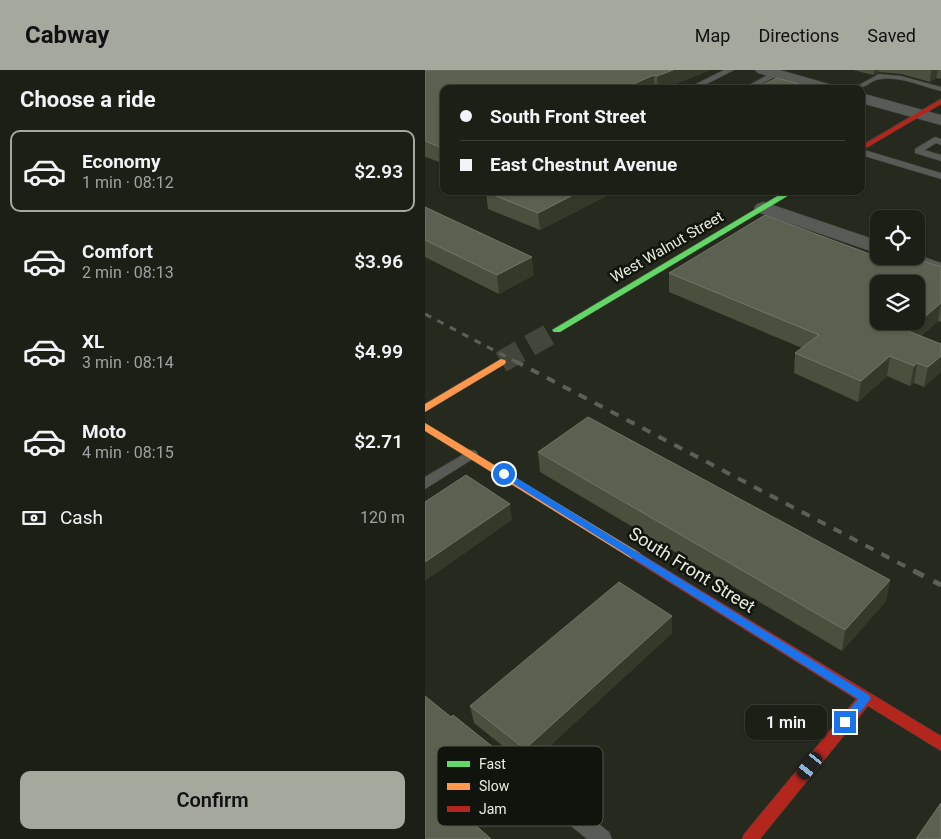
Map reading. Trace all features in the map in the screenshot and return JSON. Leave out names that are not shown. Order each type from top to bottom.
[{"type":"street","points":[[770,72],[816,85]]},
{"type":"street","points":[[865,99],[941,120]]},
{"type":"street","points":[[865,148],[941,101]]},
{"type":"street","name":"West Walnut Street","points":[[557,330],[785,195]]},
{"type":"street","points":[[764,208],[870,245]]},
{"type":"street","points":[[925,264],[941,270]]},
{"type":"street","points":[[425,409],[501,362]]},
{"type":"street","name":"South Front Street","points":[[425,426],[941,744]]},
{"type":"street","points":[[750,839],[865,698]]},
{"type":"lane","points":[[698,85],[730,70]]},
{"type":"lane","points":[[751,85],[770,72]]},
{"type":"lane","points":[[863,85],[879,76],[901,78],[941,89]]},
{"type":"lane","points":[[941,142],[935,140],[918,151],[941,158]]},
{"type":"lane","points":[[865,152],[941,176]]},
{"type":"lane","points":[[425,484],[471,454]]},
{"type":"lane","points":[[586,826],[602,839]]},
{"type":"building","points":[[425,70],[673,70],[657,76],[654,75],[631,85],[440,85],[440,147],[425,141]]},
{"type":"building","points":[[777,78],[802,85],[762,85]]},
{"type":"building","points":[[493,195],[573,195],[538,213]]},
{"type":"building","points":[[425,207],[532,257],[497,275],[425,240]]},
{"type":"building","points":[[765,215],[870,254],[870,265],[925,265],[925,262],[941,267],[941,303],[925,317],[925,275],[870,275],[870,330],[909,330],[908,331],[941,344],[941,356],[928,367],[917,363],[914,366],[890,356],[861,381],[795,353],[819,335],[669,273]]},
{"type":"building","points":[[588,417],[890,580],[845,630],[538,452]]},
{"type":"building","points":[[466,475],[510,504],[425,562],[425,502]]},
{"type":"building","points":[[619,582],[672,616],[528,746],[521,746],[470,706]]},
{"type":"building","points":[[425,696],[451,717],[453,715],[492,746],[437,746],[437,826],[476,826],[491,839],[425,839]]},
{"type":"building","points":[[941,803],[941,839],[916,839]]},
{"type":"tunnel","points":[[501,362],[557,330]]},
{"type":"railway","points":[[425,314],[518,363]]},
{"type":"railway","points":[[515,361],[916,572]]},
{"type":"railway","points":[[914,571],[941,585]]},
{"type":"traffic: fast","points":[[557,330],[785,195]]},
{"type":"traffic: slow","points":[[425,409],[501,362]]},
{"type":"traffic: slow","points":[[425,426],[636,556]]},
{"type":"traffic: jam","points":[[865,147],[941,101]]},
{"type":"traffic: jam","points":[[636,556],[941,744]]},
{"type":"traffic: jam","points":[[750,839],[866,698]]},
{"type":"route","points":[[504,474],[865,698],[845,722]]}]
